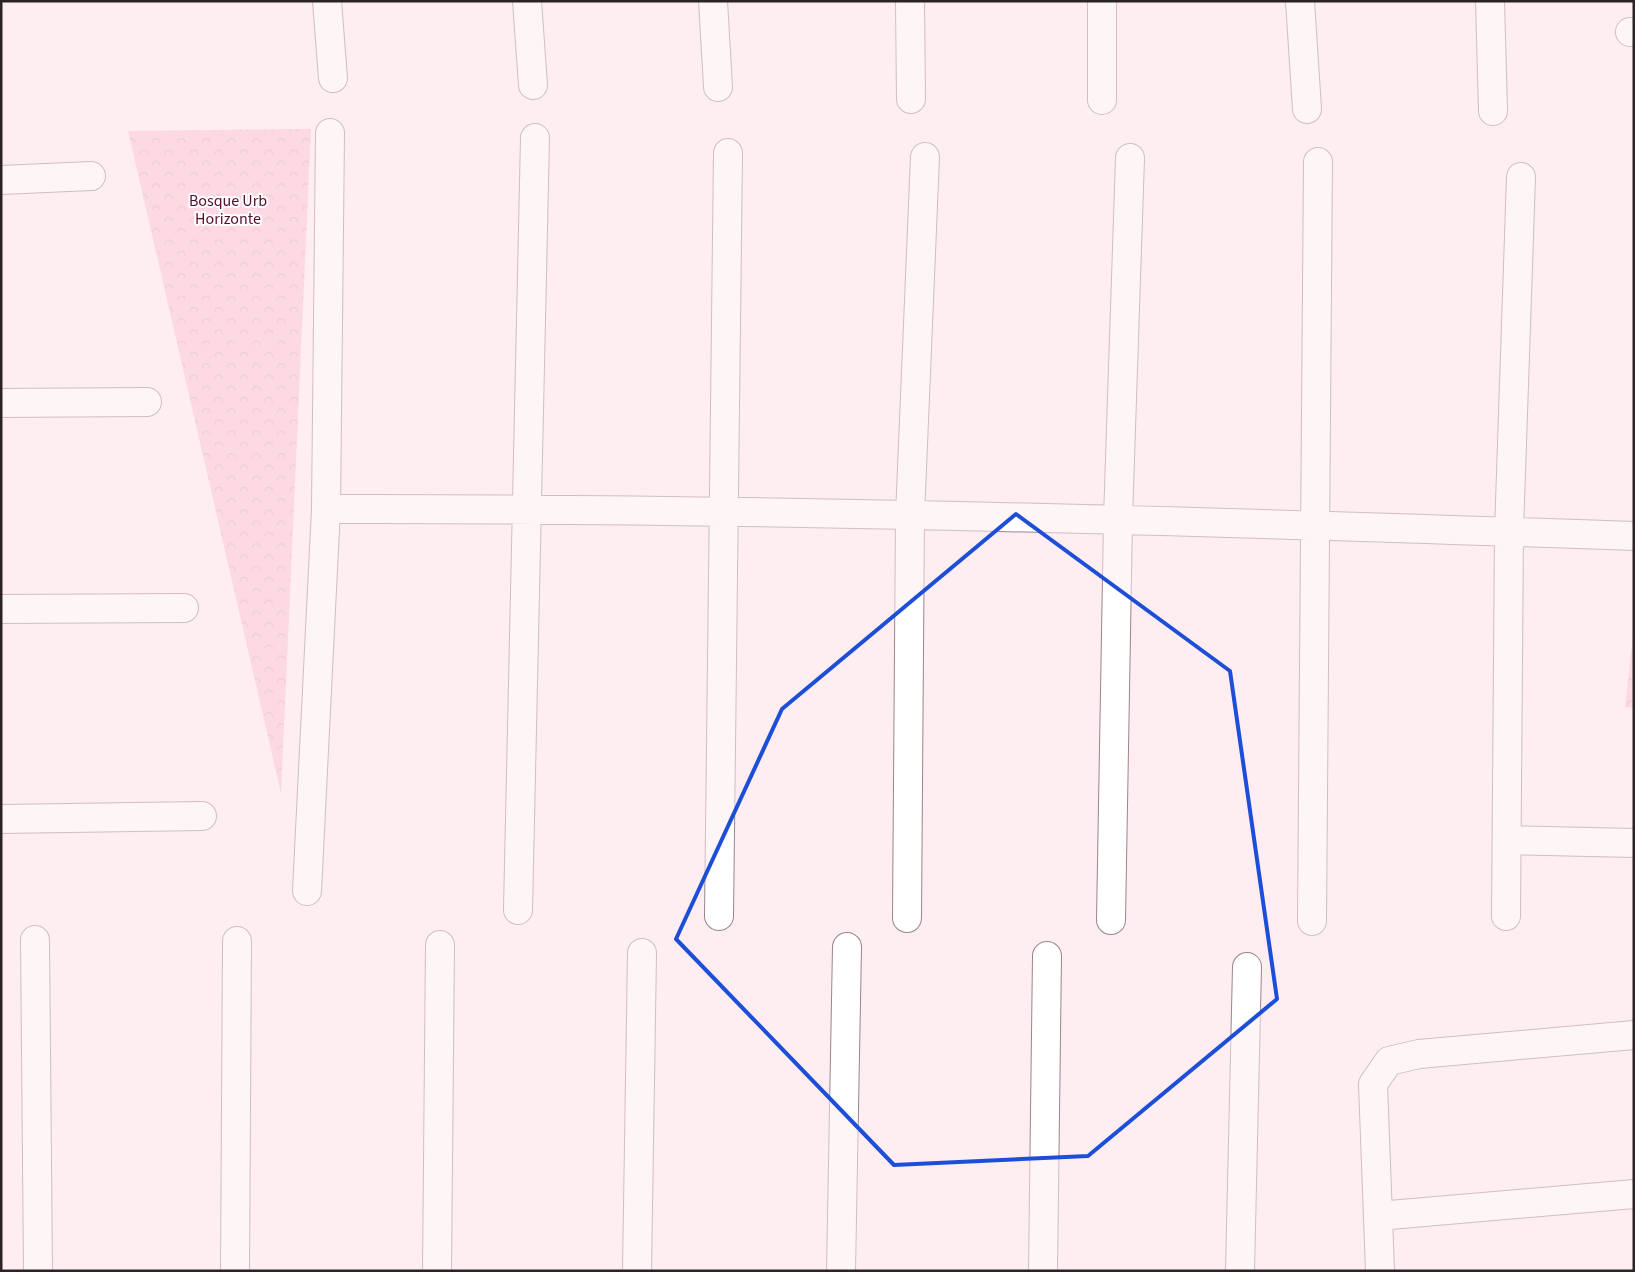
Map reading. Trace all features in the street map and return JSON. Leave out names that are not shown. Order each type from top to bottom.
[{"type":"street","points":[[327,1],[333,78]]},
{"type":"street","points":[[527,1],[533,86]]},
{"type":"street","points":[[713,1],[718,87]]},
{"type":"street","points":[[910,1],[911,99]]},
{"type":"street","points":[[1102,1],[1102,100]]},
{"type":"street","points":[[1300,1],[1306,109]]},
{"type":"street","points":[[1490,1],[1493,111]]},
{"type":"street","points":[[307,892],[326,509],[330,134]]},
{"type":"street","points":[[518,910],[535,138]]},
{"type":"street","points":[[719,916],[728,153]]},
{"type":"street","points":[[907,918],[910,516],[925,157]]},
{"type":"street","points":[[1111,920],[1118,519],[1130,158]]},
{"type":"street","points":[[1312,921],[1318,162]]},
{"type":"street","points":[[1,180],[91,176]]},
{"type":"street","points":[[1506,916],[1509,532],[1521,177]]},
{"type":"street","points":[[1,403],[147,402]]},
{"type":"street","points":[[326,509],[527,509],[1118,519],[1634,536]]},
{"type":"street","points":[[1,609],[184,608]]},
{"type":"street","points":[[1,819],[202,816]]},
{"type":"street","points":[[1507,840],[1634,843]]},
{"type":"street","points":[[35,940],[38,1271]]},
{"type":"street","points":[[235,1271],[237,941]]},
{"type":"street","points":[[437,1271],[440,945]]},
{"type":"street","points":[[841,1271],[847,947]]},
{"type":"street","points":[[637,1271],[642,953]]},
{"type":"street","points":[[1043,1271],[1047,956]]},
{"type":"street","points":[[1240,1271],[1247,967]]},
{"type":"street","points":[[1380,1271],[1374,1084],[1389,1061],[1419,1054],[1634,1035]]},
{"type":"street","points":[[1378,1216],[1634,1194]]},
{"type":"highlighted area","points":[[1016,514],[1230,671],[1277,999],[1088,1156],[894,1165],[676,939],[782,709]]},
{"type":"green space","name":"Bosque Urb Horizonte","points":[[311,129],[281,793],[128,131]]},
{"type":"green space","points":[[1634,627],[1634,708],[1625,707]]}]
